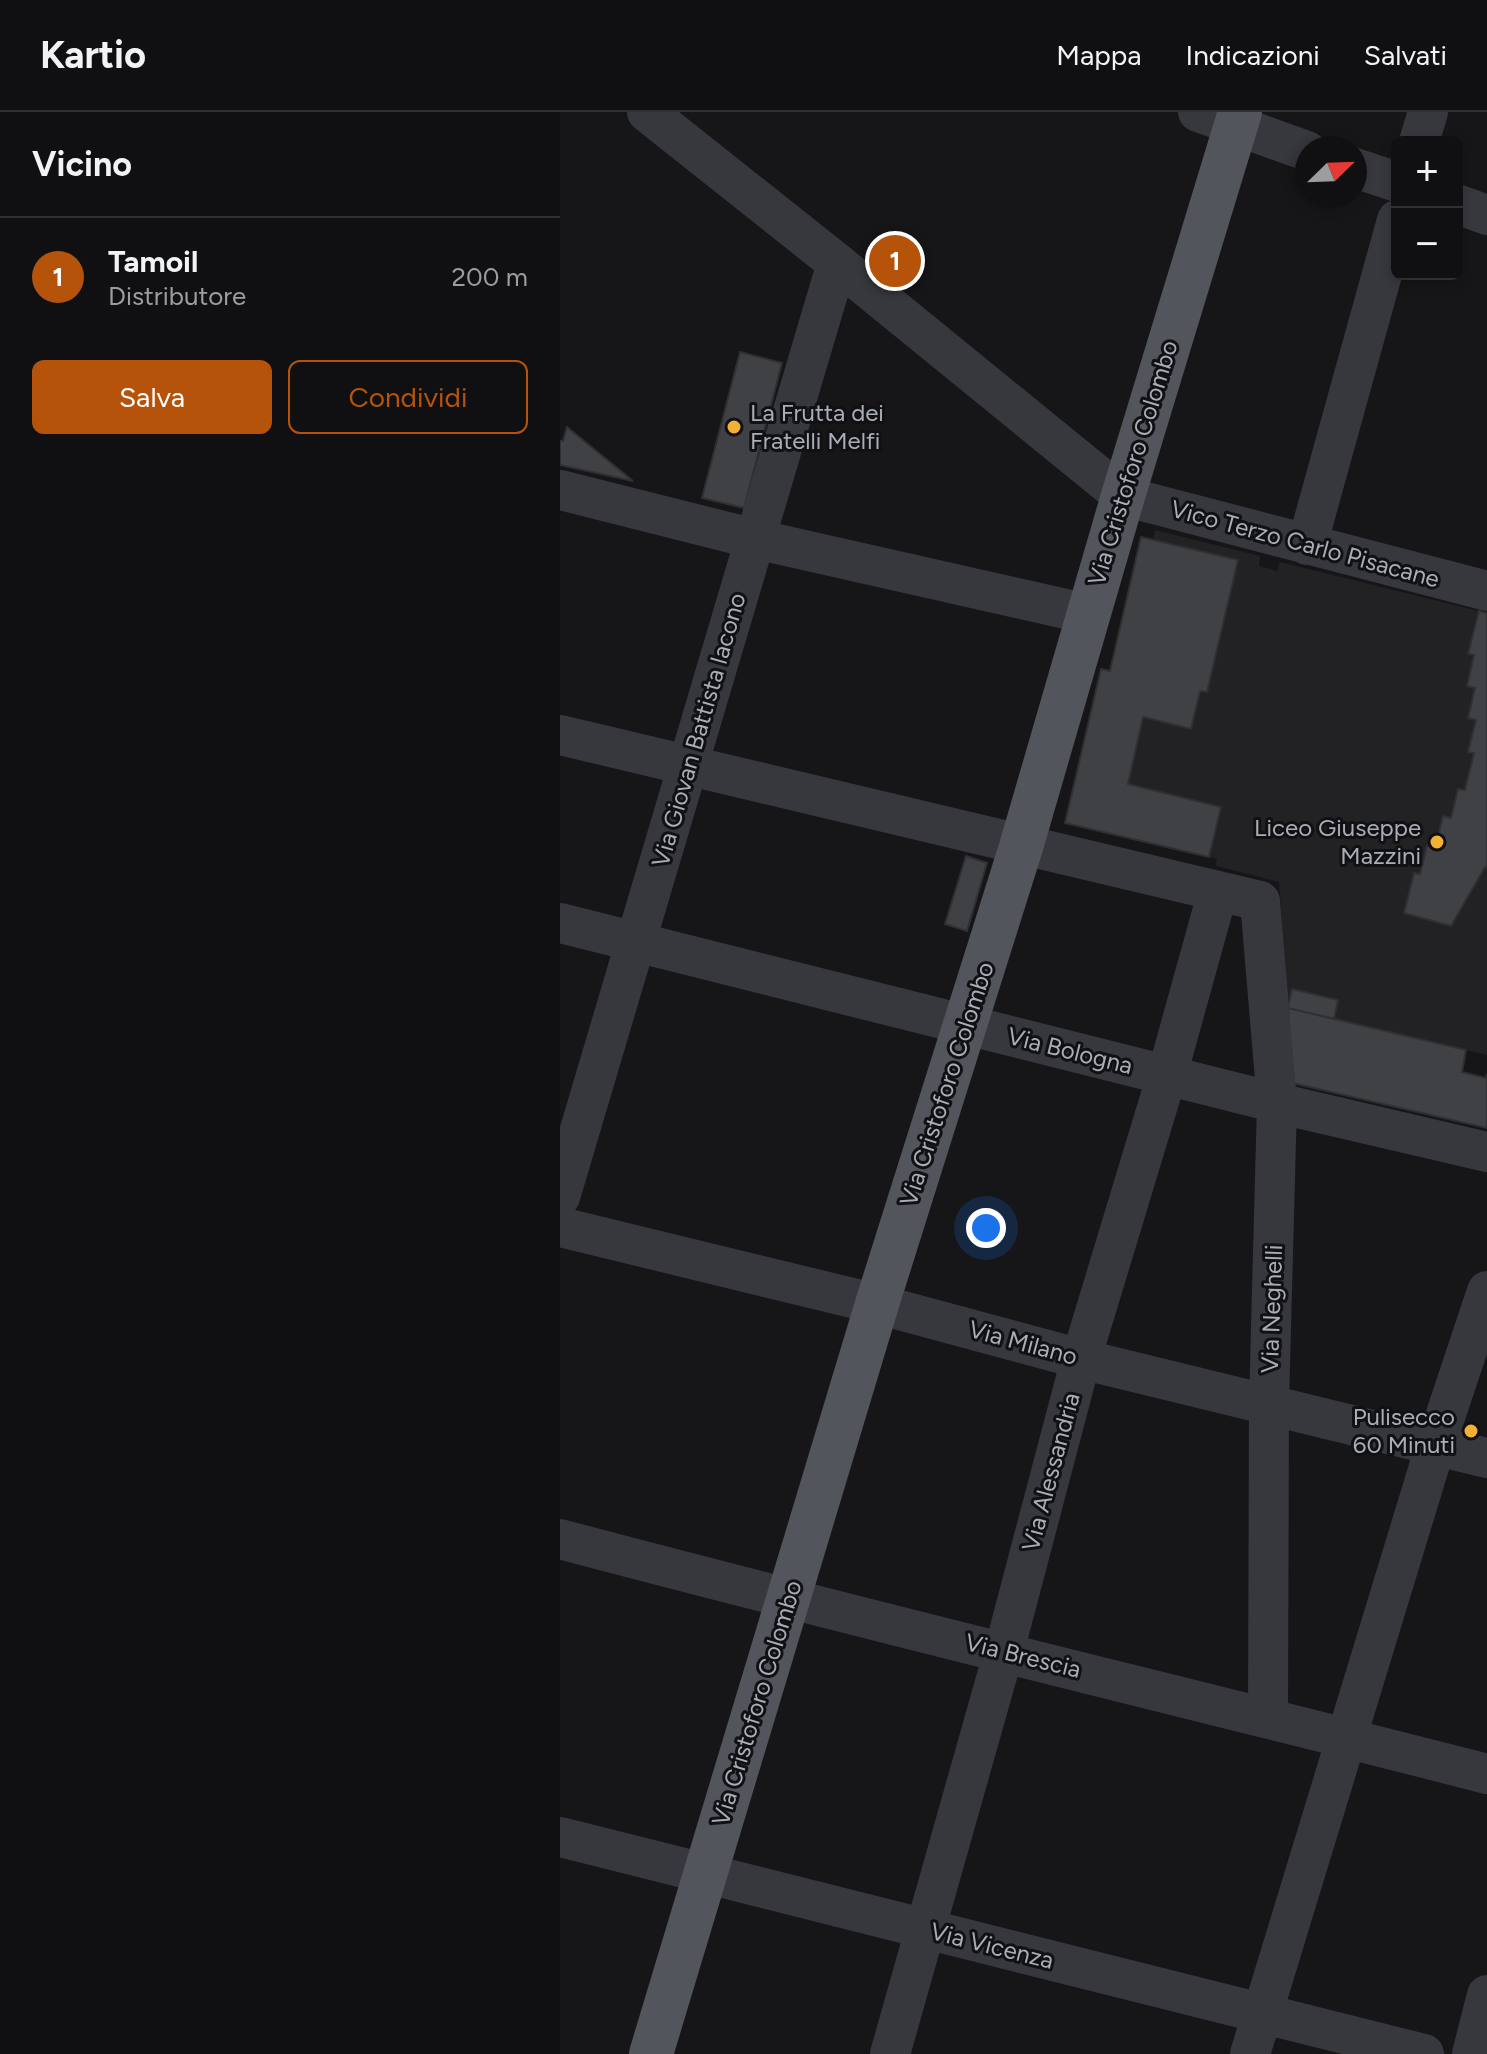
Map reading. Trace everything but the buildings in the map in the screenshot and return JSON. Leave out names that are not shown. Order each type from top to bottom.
[{"type":"main road","name":"Via Cristoforo Colombo","points":[[651,2054],[877,1304],[1021,847],[1123,496],[1224,117]]},
{"type":"street","points":[[647,112],[1123,496]]},
{"type":"street","points":[[1421,136],[1428,112]]},
{"type":"street","points":[[1224,117],[1295,146]]},
{"type":"street","points":[[1367,172],[1391,180]]},
{"type":"street","points":[[1463,206],[1487,215]]},
{"type":"street","points":[[1307,545],[1391,242]]},
{"type":"street","name":"Via Giovan Battista Iacono","points":[[560,1197],[837,263]]},
{"type":"street","points":[[560,490],[755,539],[1088,614]]},
{"type":"street","name":"Vico Terzo Carlo Pisacane","points":[[1123,496],[1487,591]]},
{"type":"street","points":[[560,735],[1021,847],[1218,891]]},
{"type":"street","name":"Via Neghelli","points":[[1218,891],[1260,901],[1277,1103],[1269,1403],[1268,1718]]},
{"type":"street","name":"Via Alessandria","points":[[890,2054],[1004,1651],[1081,1359],[1167,1075],[1218,891]]},
{"type":"street","name":"Via Bologna","points":[[560,923],[1277,1103],[1487,1152]]},
{"type":"street","name":"Via Milano","points":[[560,1227],[1487,1458]]},
{"type":"street","points":[[1250,2054],[1436,1444],[1487,1291]]},
{"type":"street","name":"Via Brescia","points":[[560,1539],[788,1600],[1004,1651],[1487,1774]]},
{"type":"street","name":"Via Vicenza","points":[[560,1837],[1424,2054]]},
{"type":"street","points":[[1472,2054],[1487,1995]]},
{"type":"shaded area","points":[[1155,530],[1260,556],[1259,566],[1277,571],[1280,562],[1487,613],[1487,1055],[1288,1008],[1279,882],[1216,866],[1217,859],[1065,823],[1101,669],[1110,671],[1141,537],[1153,540]]},
{"type":"place","name":"Tamoil","points":[[895,261]]},
{"type":"place","name":"La Frutta dei Fratelli Melfi","points":[[734,427]]},
{"type":"place","name":"Liceo Giuseppe Mazzini","points":[[1437,842]]},
{"type":"place","name":"Pulisecco 60 Minuti","points":[[1471,1431]]}]
